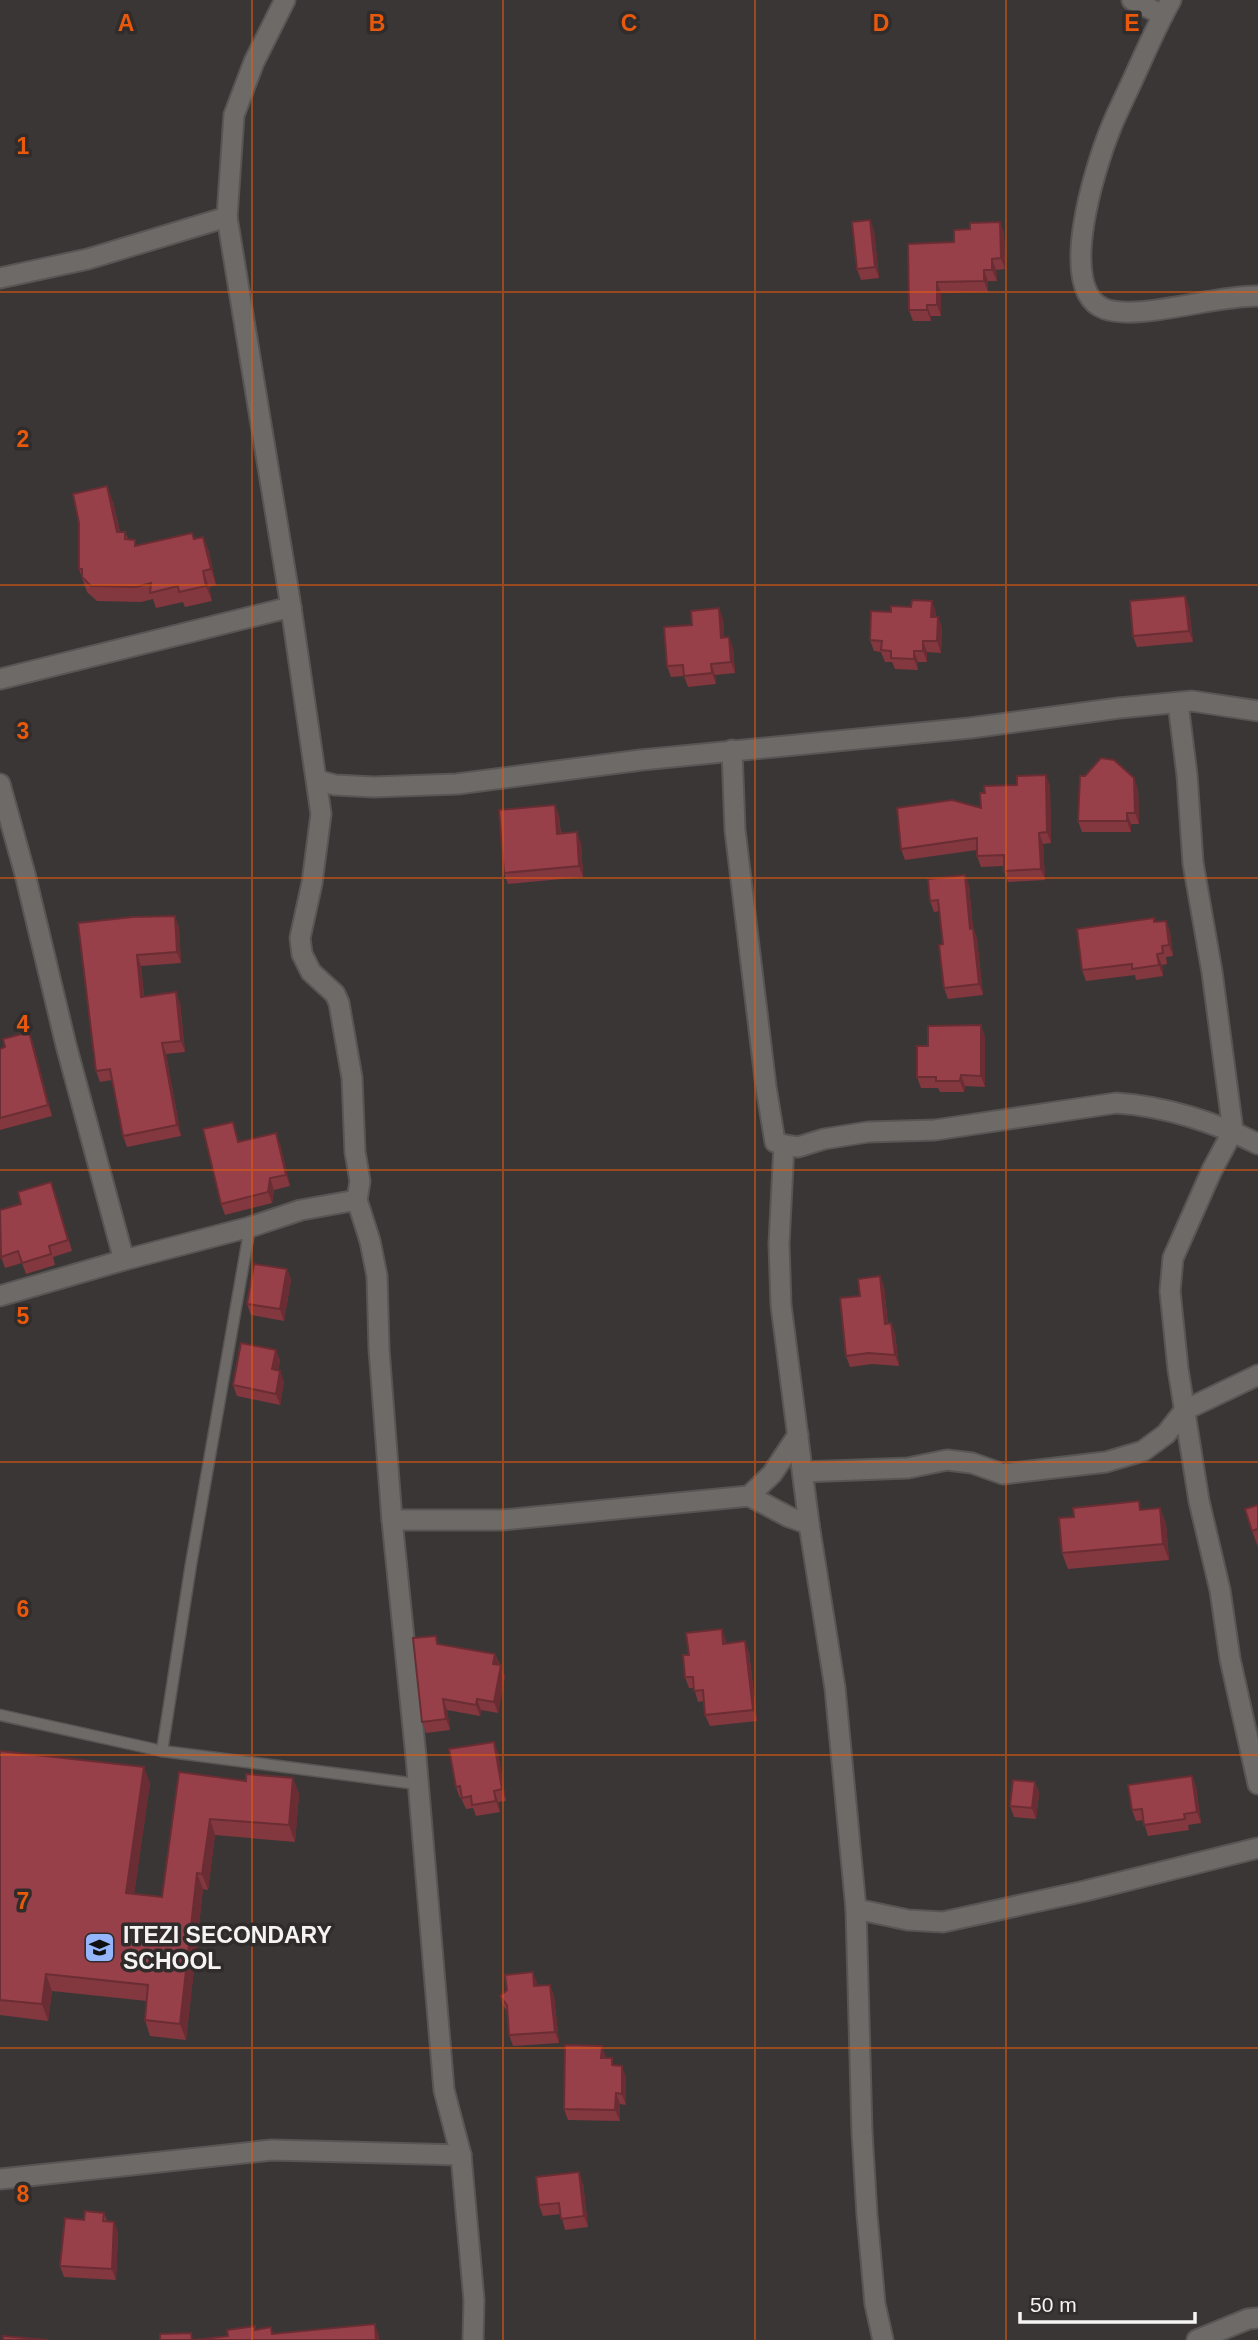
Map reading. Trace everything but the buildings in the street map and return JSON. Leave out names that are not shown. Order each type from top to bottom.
[{"type":"street","points":[[285,0],[254,62],[234,115],[227,217],[291,607],[321,814],[312,883],[300,938],[305,963],[335,994],[339,1003],[352,1078],[355,1152],[360,1181],[357,1200],[370,1241],[376,1276],[392,1520],[444,2090],[461,2155],[474,2300],[473,2340]]},
{"type":"street","points":[[1132,0],[1167,7],[1110,130],[1093,179],[1084,224],[1081,262],[1084,288],[1098,306],[1124,313],[1220,298],[1258,296]]},
{"type":"street","points":[[0,278],[88,259],[227,217]]},
{"type":"street","points":[[0,679],[291,607]]},
{"type":"street","points":[[317,780],[335,785],[374,788],[457,784],[641,760],[970,728],[1192,701],[1258,711]]},
{"type":"street","points":[[1178,703],[1187,775],[1193,863],[1212,972],[1233,1132],[1212,1170],[1173,1258],[1170,1291],[1178,1368],[1199,1501],[1220,1590],[1230,1659],[1258,1784]]},
{"type":"street","points":[[733,750],[735,830],[775,1142],[798,1147],[824,1139],[868,1132],[935,1130],[1116,1103],[1139,1104],[1159,1109],[1233,1132],[1258,1144]]},
{"type":"street","points":[[0,785],[26,874],[66,1045],[124,1260]]},
{"type":"street","points":[[784,1145],[779,1244],[781,1306],[809,1524],[835,1688],[856,1909],[866,2215],[875,2304],[883,2340]]},
{"type":"street","points":[[0,1297],[124,1260],[250,1227],[301,1210],[357,1200]]},
{"type":"street","points":[[803,1472],[908,1468],[947,1460],[972,1463],[1003,1474],[1106,1462],[1143,1451],[1166,1434],[1185,1410],[1258,1375]]},
{"type":"street","points":[[749,1496],[772,1474],[798,1435]]},
{"type":"street","points":[[392,1520],[503,1520],[749,1496],[789,1517],[809,1524]]},
{"type":"street","points":[[856,1909],[908,1920],[943,1922],[1085,1891],[1258,1848]]},
{"type":"street","points":[[0,2179],[272,2150],[461,2155]]},
{"type":"street","points":[[1197,2340],[1248,2319],[1258,2318]]},
{"type":"lane","points":[[162,1751],[250,1227]]},
{"type":"lane","points":[[0,1715],[162,1751],[417,1784]]},
{"type":"place","name":"ITEZI SECONDARY SCHOOL","points":[[100,1948]]}]
